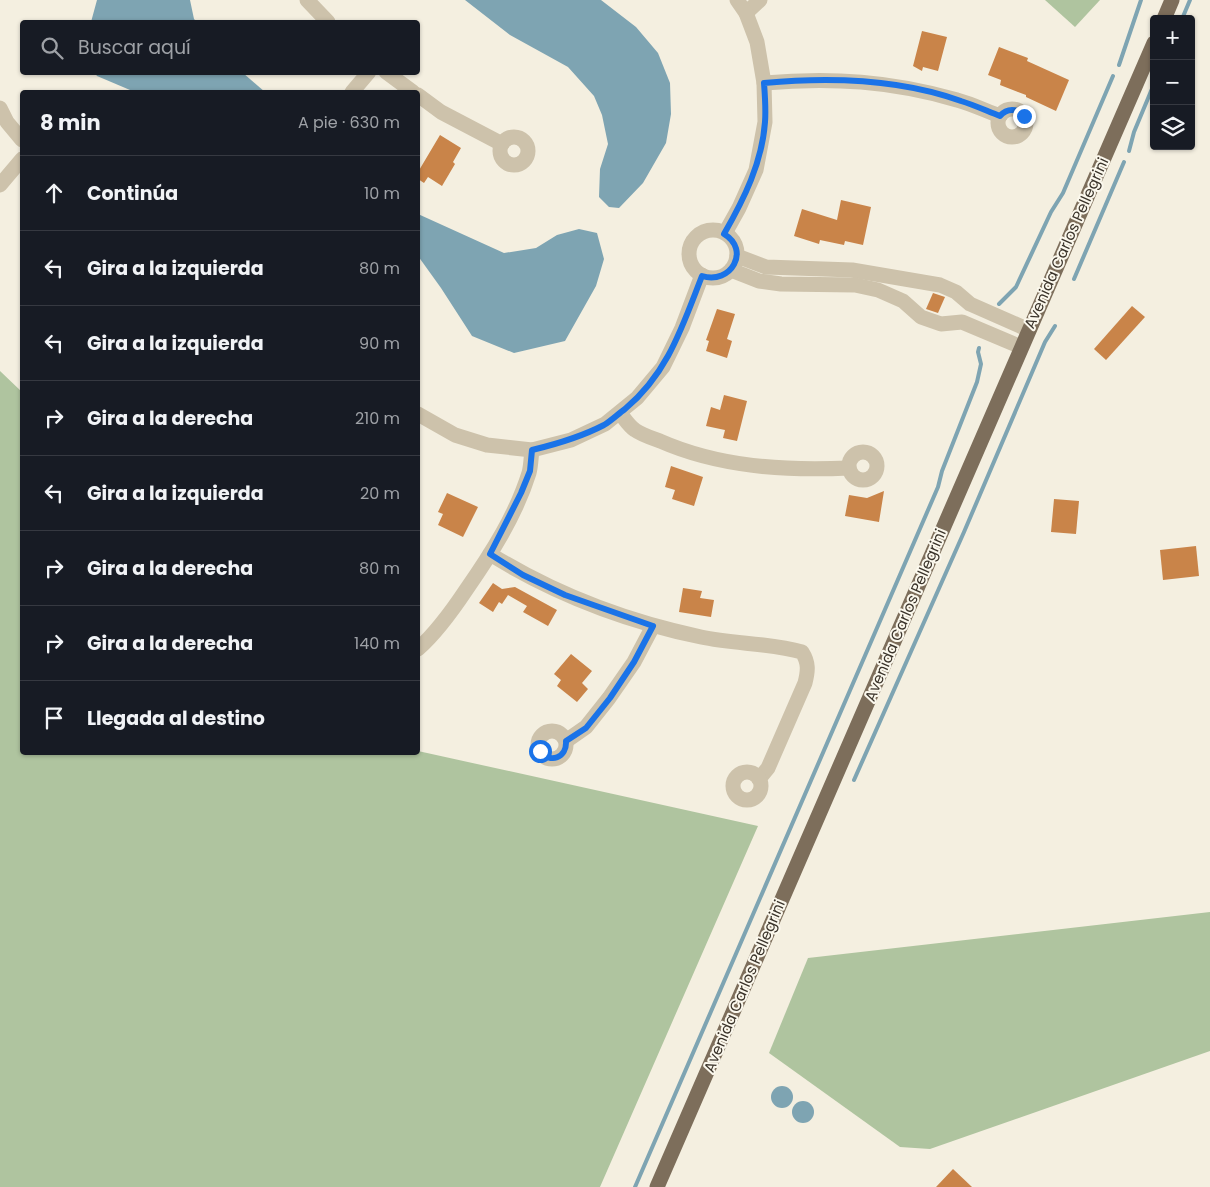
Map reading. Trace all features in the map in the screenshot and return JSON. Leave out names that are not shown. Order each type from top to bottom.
[{"type":"main road","points":[[1166,15],[1172,0]]},
{"type":"main road","name":"Avenida Carlos Pellegrini","points":[[657,1187],[1150,52]]},
{"type":"street","points":[[307,0],[326,20]]},
{"type":"street","points":[[724,234],[739,208],[756,170],[765,122],[764,83],[758,42],[742,6],[760,0]]},
{"type":"street","points":[[354,90],[366,75]]},
{"type":"street","points":[[390,75],[410,90]]},
{"type":"street","points":[[764,83],[802,80],[841,80],[878,84],[920,90],[959,100],[1000,116]]},
{"type":"street","points":[[420,96],[441,112],[502,144]]},
{"type":"street","points":[[0,108],[7,122],[20,138]]},
{"type":"street","points":[[0,185],[20,161]]},
{"type":"street","points":[[713,230],[724,234],[733,241],[736,248],[734,263],[724,275],[717,278],[702,276],[695,271],[689,256],[689,248],[692,241],[698,235],[705,231],[713,230]]},
{"type":"street","points":[[734,263],[766,267],[852,270],[940,285],[956,292],[970,304],[1029,330]]},
{"type":"street","points":[[734,263],[759,281],[781,284],[855,285],[878,290],[903,301],[921,316],[941,324],[962,322],[1021,347]]},
{"type":"street","points":[[420,415],[455,435],[488,445],[532,450],[571,440],[606,424],[638,398],[663,367],[682,328],[702,276]]},
{"type":"street","points":[[903,301],[911,280]]},
{"type":"street","points":[[962,322],[970,304]]},
{"type":"street","points":[[620,413],[634,430],[678,449],[727,462],[814,470],[849,468]]},
{"type":"street","points":[[420,646],[452,610],[490,554],[530,471],[532,450]]},
{"type":"street","points":[[490,554],[523,575],[565,595],[653,626],[702,637],[751,645],[788,648],[802,652],[807,660],[808,671],[805,683],[768,768],[759,779]]},
{"type":"street","points":[[566,741],[586,728],[610,698],[634,662],[653,626]]},
{"type":"green space","points":[[1045,0],[1100,0],[1075,27]]},
{"type":"green space","points":[[0,371],[20,390],[20,755],[420,755],[420,751],[758,826],[600,1187],[0,1187]]},
{"type":"green space","points":[[1210,912],[1210,1051],[930,1149],[900,1147],[769,1053],[808,958]]},
{"type":"water","points":[[97,0],[190,0],[195,20],[92,20]]},
{"type":"water","points":[[465,0],[601,0],[636,27],[658,53],[670,83],[671,114],[666,143],[643,183],[619,208],[609,207],[599,197],[600,169],[608,144],[602,115],[594,96],[568,67],[510,35]]},
{"type":"water","points":[[245,75],[263,90],[130,90],[97,76]]},
{"type":"water","points":[[420,215],[504,253],[536,248],[557,235],[579,229],[597,233],[604,259],[596,286],[565,341],[514,353],[472,336],[420,259]]},
{"type":"water","points":[[782,1086],[792,1093],[793,1097],[786,1107],[782,1108],[772,1101],[771,1097],[778,1087]]},
{"type":"water","points":[[803,1101],[813,1108],[814,1112],[807,1122],[803,1123],[793,1116],[792,1112],[799,1102]]},
{"type":"building","points":[[922,31],[947,37],[938,71],[923,67],[922,71],[913,66]]},
{"type":"building","points":[[999,47],[1028,58],[1027,61],[1069,80],[1056,111],[1026,97],[1026,95],[1000,85],[1001,80],[988,75]]},
{"type":"building","points":[[440,135],[461,148],[453,162],[455,164],[442,186],[428,177],[424,183],[420,180],[420,169]]},
{"type":"building","points":[[841,200],[871,207],[863,245],[845,241],[844,245],[820,240],[819,244],[794,236],[802,209],[837,220]]},
{"type":"building","points":[[933,293],[945,297],[938,313],[926,309]]},
{"type":"building","points":[[1132,306],[1145,317],[1106,360],[1094,349]]},
{"type":"building","points":[[717,309],[735,314],[727,339],[732,341],[727,358],[706,351],[709,341],[706,340]]},
{"type":"building","points":[[724,395],[747,401],[737,441],[723,438],[725,430],[706,426],[711,407],[720,410]]},
{"type":"building","points":[[671,466],[703,477],[694,506],[672,499],[675,490],[665,487]]},
{"type":"building","points":[[884,491],[879,522],[845,516],[849,495],[867,498]]},
{"type":"building","points":[[447,493],[478,507],[463,537],[438,525],[443,514],[438,512]]},
{"type":"building","points":[[1054,499],[1079,501],[1076,534],[1051,532]]},
{"type":"building","points":[[1196,546],[1199,576],[1163,580],[1160,550]]},
{"type":"building","points":[[493,583],[502,589],[515,587],[557,610],[548,626],[523,612],[527,606],[508,595],[502,604],[499,602],[493,612],[479,603]]},
{"type":"building","points":[[683,588],[702,591],[700,598],[714,600],[711,617],[679,612]]},
{"type":"building","points":[[571,654],[592,671],[582,683],[588,689],[577,702],[557,686],[561,680],[554,674]]},
{"type":"building","points":[[953,1169],[972,1187],[936,1187]]},
{"type":"waterway","points":[[1119,65],[1141,0]]},
{"type":"waterway","points":[[1184,15],[1190,0]]},
{"type":"waterway","points":[[999,304],[1016,287],[1051,212],[1063,193],[1113,76]]},
{"type":"waterway","points":[[1129,151],[1134,132],[1150,94]]},
{"type":"waterway","points":[[1074,279],[1124,162]]},
{"type":"waterway","points":[[854,780],[964,532],[1045,342],[1055,326]]},
{"type":"waterway","points":[[635,1187],[938,487],[942,471],[977,382],[981,364],[979,348]]},
{"type":"route","points":[[540,751],[546,757],[555,758],[565,750],[566,741],[586,728],[610,698],[634,662],[653,626],[565,595],[523,575],[490,554],[507,524],[530,471],[532,450],[571,440],[606,424],[638,398],[663,367],[682,328],[702,276],[717,278],[731,270],[735,264],[736,248],[728,235],[724,234],[739,208],[756,170],[765,122],[764,83],[802,80],[841,80],[878,84],[920,90],[959,100],[1000,116],[1003,112],[1012,109],[1017,110],[1024,116]]}]
